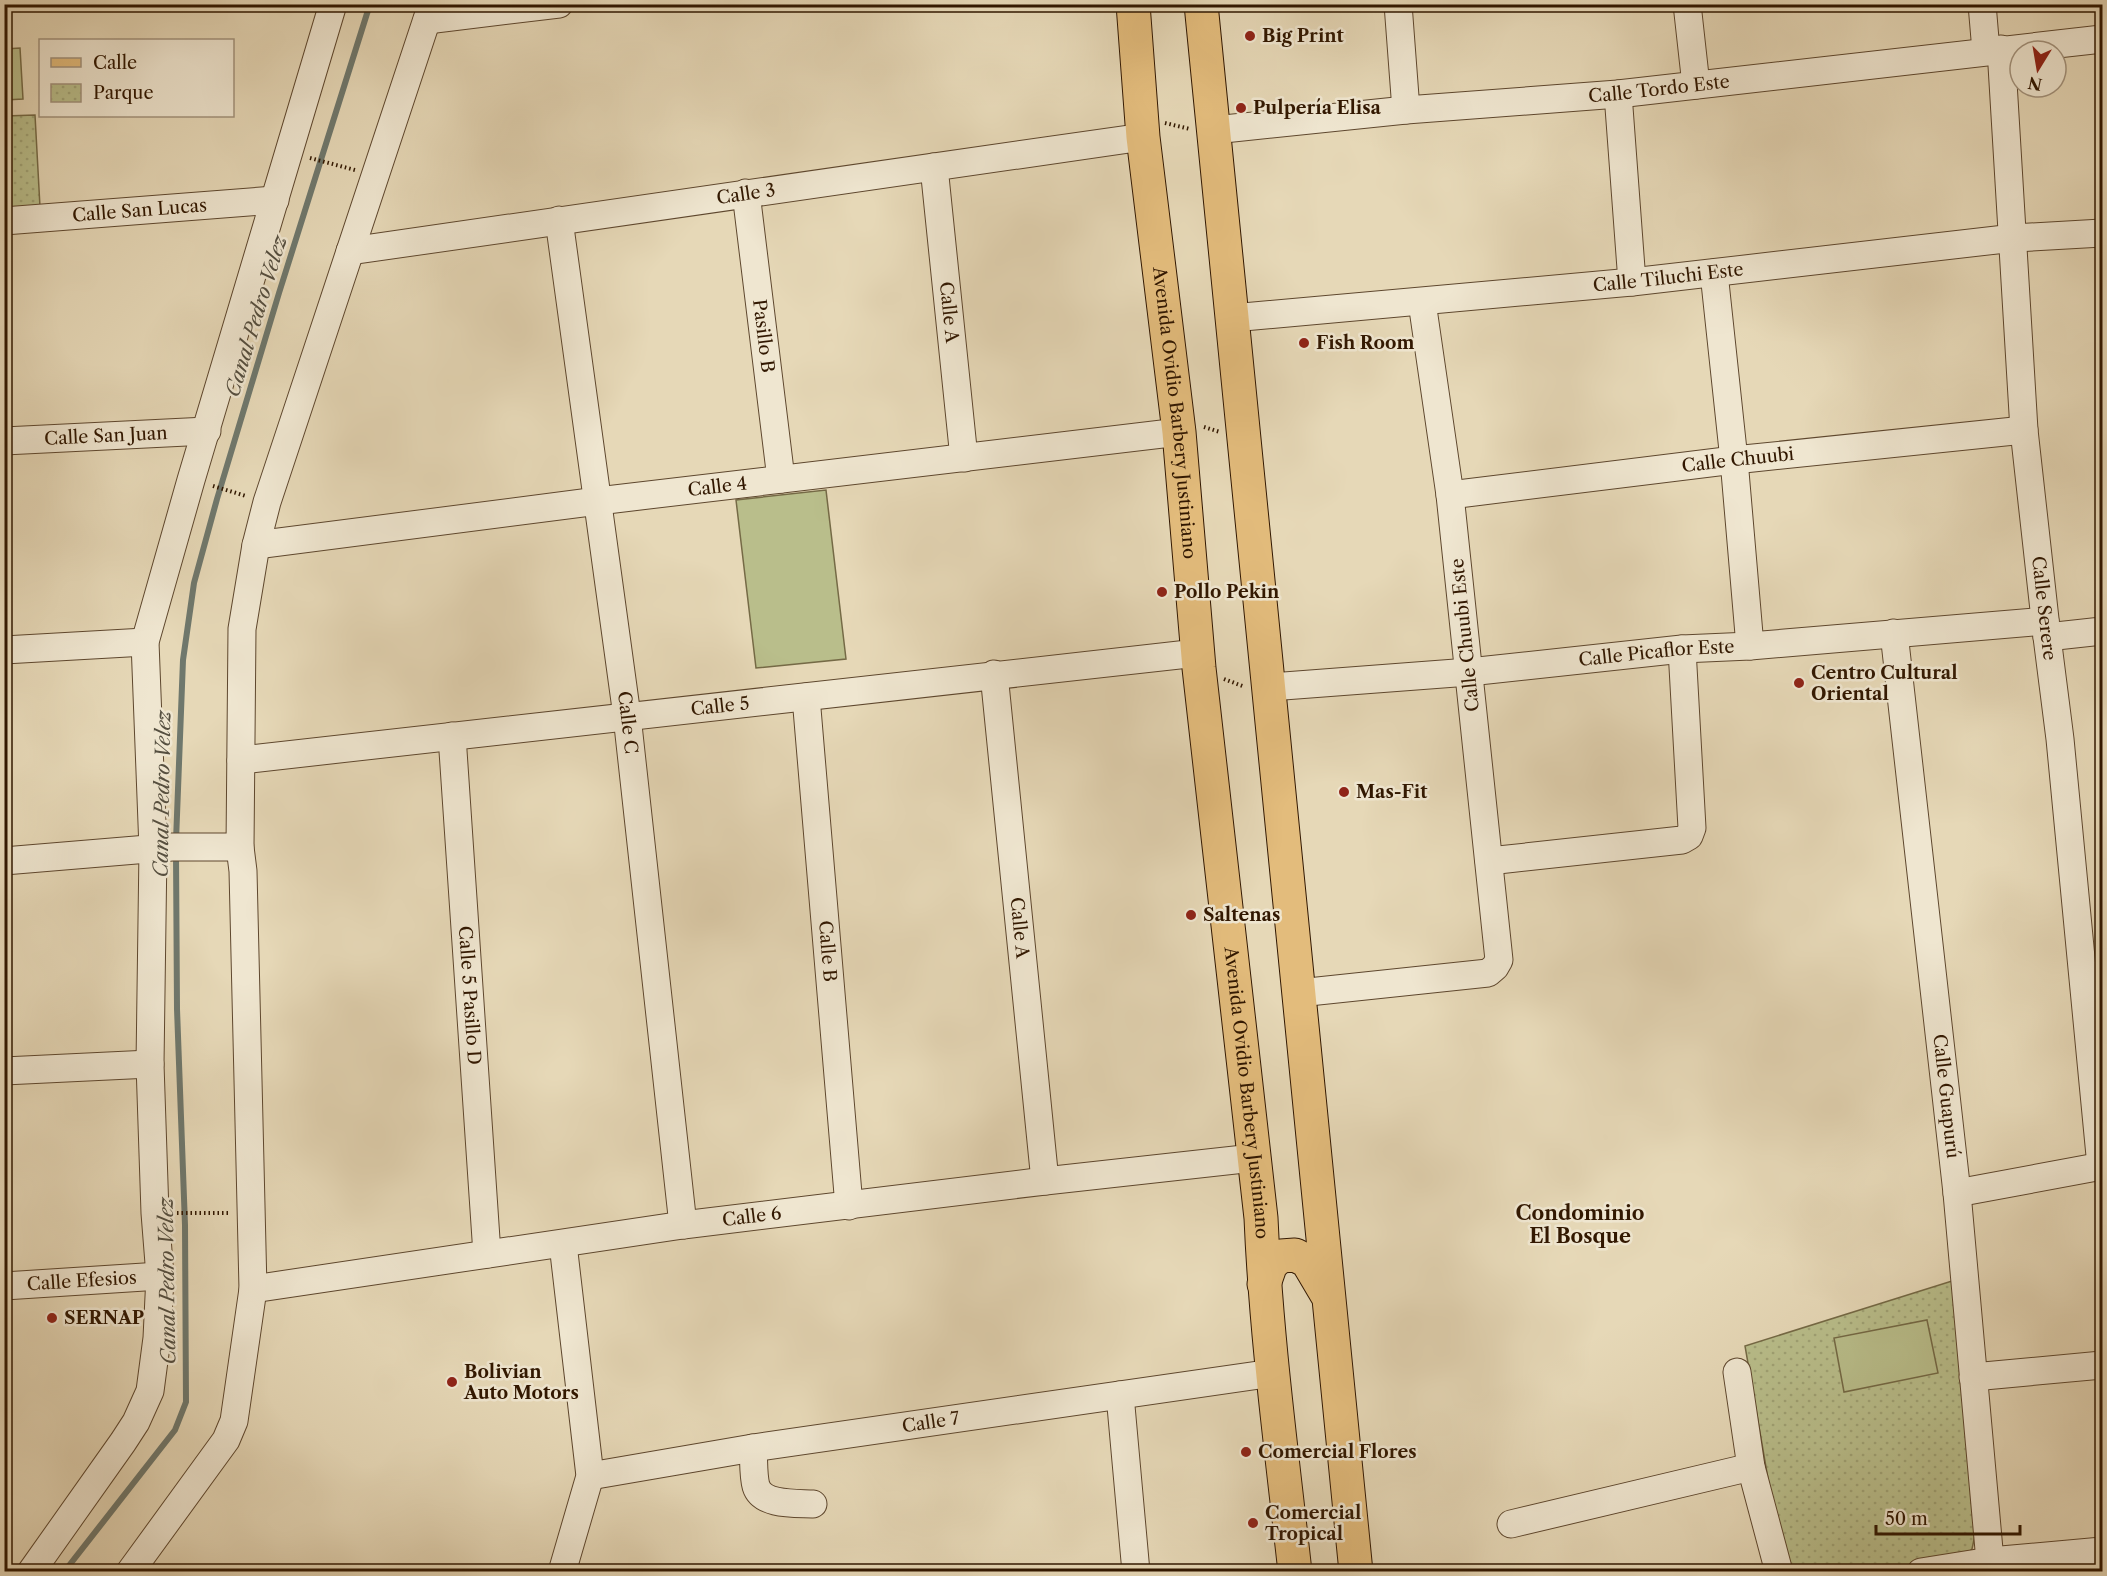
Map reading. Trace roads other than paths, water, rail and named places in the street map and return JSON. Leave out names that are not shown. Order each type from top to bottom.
[{"type":"main road","name":"Avenida Ovidio Barbery Justiniano","points":[[1133,4],[1142,127],[1178,425],[1198,661],[1261,1218],[1272,1373],[1295,1572]]},
{"type":"main road","points":[[1201,4],[1356,1572]]},
{"type":"main road","points":[[1261,1218],[1272,1232],[1283,1240],[1294,1243],[1306,1242],[1314,1235],[1321,1219]]},
{"type":"main road","points":[[1264,1284],[1271,1264],[1281,1256],[1295,1255],[1307,1261],[1329,1297]]},
{"type":"street","points":[[31,1572],[123,1442],[136,1422],[150,1391],[157,1338],[160,1276],[155,1213],[150,1064],[163,848],[145,642],[333,4]]},
{"type":"street","points":[[130,1572],[226,1440],[230,1431],[234,1421],[253,1289],[243,871],[240,847],[242,629],[256,545],[267,502],[429,12],[559,4]]},
{"type":"street","points":[[1398,4],[1406,110]]},
{"type":"street","points":[[1688,4],[1696,85]]},
{"type":"street","name":"Calle Serere","points":[[1982,4],[1994,50],[2014,238],[2024,430],[2060,739],[2102,1166]]},
{"type":"street","name":"Calle Tordo Este","points":[[1215,133],[1406,110],[1618,94],[2103,39]]},
{"type":"street","points":[[1618,94],[1632,282]]},
{"type":"street","name":"Calle 3","points":[[350,251],[934,166],[1142,127]]},
{"type":"street","name":"Calle A","points":[[934,166],[964,458]]},
{"type":"street","name":"Pasillo B","points":[[746,193],[781,479]]},
{"type":"street","name":"Calle San Lucas","points":[[4,221],[274,200]]},
{"type":"street","name":"Calle C","points":[[559,220],[627,716],[683,1225]]},
{"type":"street","name":"Calle Tiluchi Este","points":[[1232,318],[1632,282],[2014,238],[2103,232]]},
{"type":"street","points":[[1714,273],[1734,460],[1749,646]]},
{"type":"street","name":"Calle Chuubi Este","points":[[1299,993],[1488,973],[1495,968],[1499,960],[1450,495],[1422,302]]},
{"type":"street","name":"Calle 4","points":[[256,545],[598,501],[964,458],[1178,425]]},
{"type":"street","name":"Calle Chuubi","points":[[1450,495],[1734,460],[2024,430]]},
{"type":"street","name":"Calle San Juan","points":[[4,441],[207,431]]},
{"type":"street","name":"Calle Picaflor Este","points":[[1270,692],[1682,649],[1749,646],[1894,633],[2046,629],[2103,631]]},
{"type":"street","name":"Calle Guapurú","points":[[1894,633],[1957,1193],[1989,1561]]},
{"type":"street","points":[[4,650],[145,642]]},
{"type":"street","points":[[1489,861],[1682,840],[1689,836],[1692,828],[1682,649]]},
{"type":"street","name":"Calle 5","points":[[241,760],[994,674],[1198,661]]},
{"type":"street","name":"Calle A","points":[[994,674],[1045,1180]]},
{"type":"street","name":"Calle B","points":[[806,697],[849,1206]]},
{"type":"street","name":"Calle 5 Pasillo D","points":[[452,736],[487,1254]]},
{"type":"street","points":[[4,861],[163,848],[240,847]]},
{"type":"street","points":[[4,1071],[150,1064]]},
{"type":"street","name":"Calle 6","points":[[253,1289],[683,1225],[1045,1180],[1253,1158]]},
{"type":"street","points":[[1957,1193],[2102,1166]]},
{"type":"street","points":[[562,1572],[590,1476],[563,1244]]},
{"type":"street","name":"Calle Efesios","points":[[4,1286],[160,1276]]},
{"type":"street","points":[[1973,1377],[2103,1365]]},
{"type":"street","points":[[1737,1372],[1751,1467],[1779,1572]]},
{"type":"street","name":"Calle 7","points":[[590,1476],[753,1448],[1272,1373]]},
{"type":"street","points":[[1120,1395],[1136,1572]]},
{"type":"street","points":[[753,1448],[756,1485],[759,1492],[767,1498],[785,1503],[813,1504]]},
{"type":"street","points":[[1511,1524],[1751,1467]]},
{"type":"street","points":[[1921,1572],[1989,1561],[2103,1551]]},
{"type":"waterway","name":"Canal Pedro Velez","points":[[176,841],[183,660],[194,583],[279,293],[370,4]]},
{"type":"waterway","name":"Canal Pedro Velez","points":[[64,1572],[175,1430],[186,1402],[185,1225],[177,1009],[176,854]]},
{"type":"place","name":"Big Print","points":[[1250,36]]},
{"type":"place","name":"Pulpería Elisa","points":[[1241,108]]},
{"type":"place","name":"Fish Room","points":[[1304,343]]},
{"type":"place","name":"Pollo Pekin","points":[[1162,592]]},
{"type":"place","name":"Centro Cultural Oriental","points":[[1799,683]]},
{"type":"place","name":"Mas-Fit","points":[[1344,792]]},
{"type":"place","name":"Saltenas","points":[[1191,915]]},
{"type":"place","name":"SERNAP","points":[[52,1318]]},
{"type":"place","name":"Bolivian Auto Motors","points":[[452,1382]]},
{"type":"place","name":"Comercial Flores","points":[[1246,1452]]},
{"type":"place","name":"Comercial Tropical","points":[[1253,1523]]},
{"type":"district","name":"Condominio El Bosque","points":[[1580,1224]]}]
